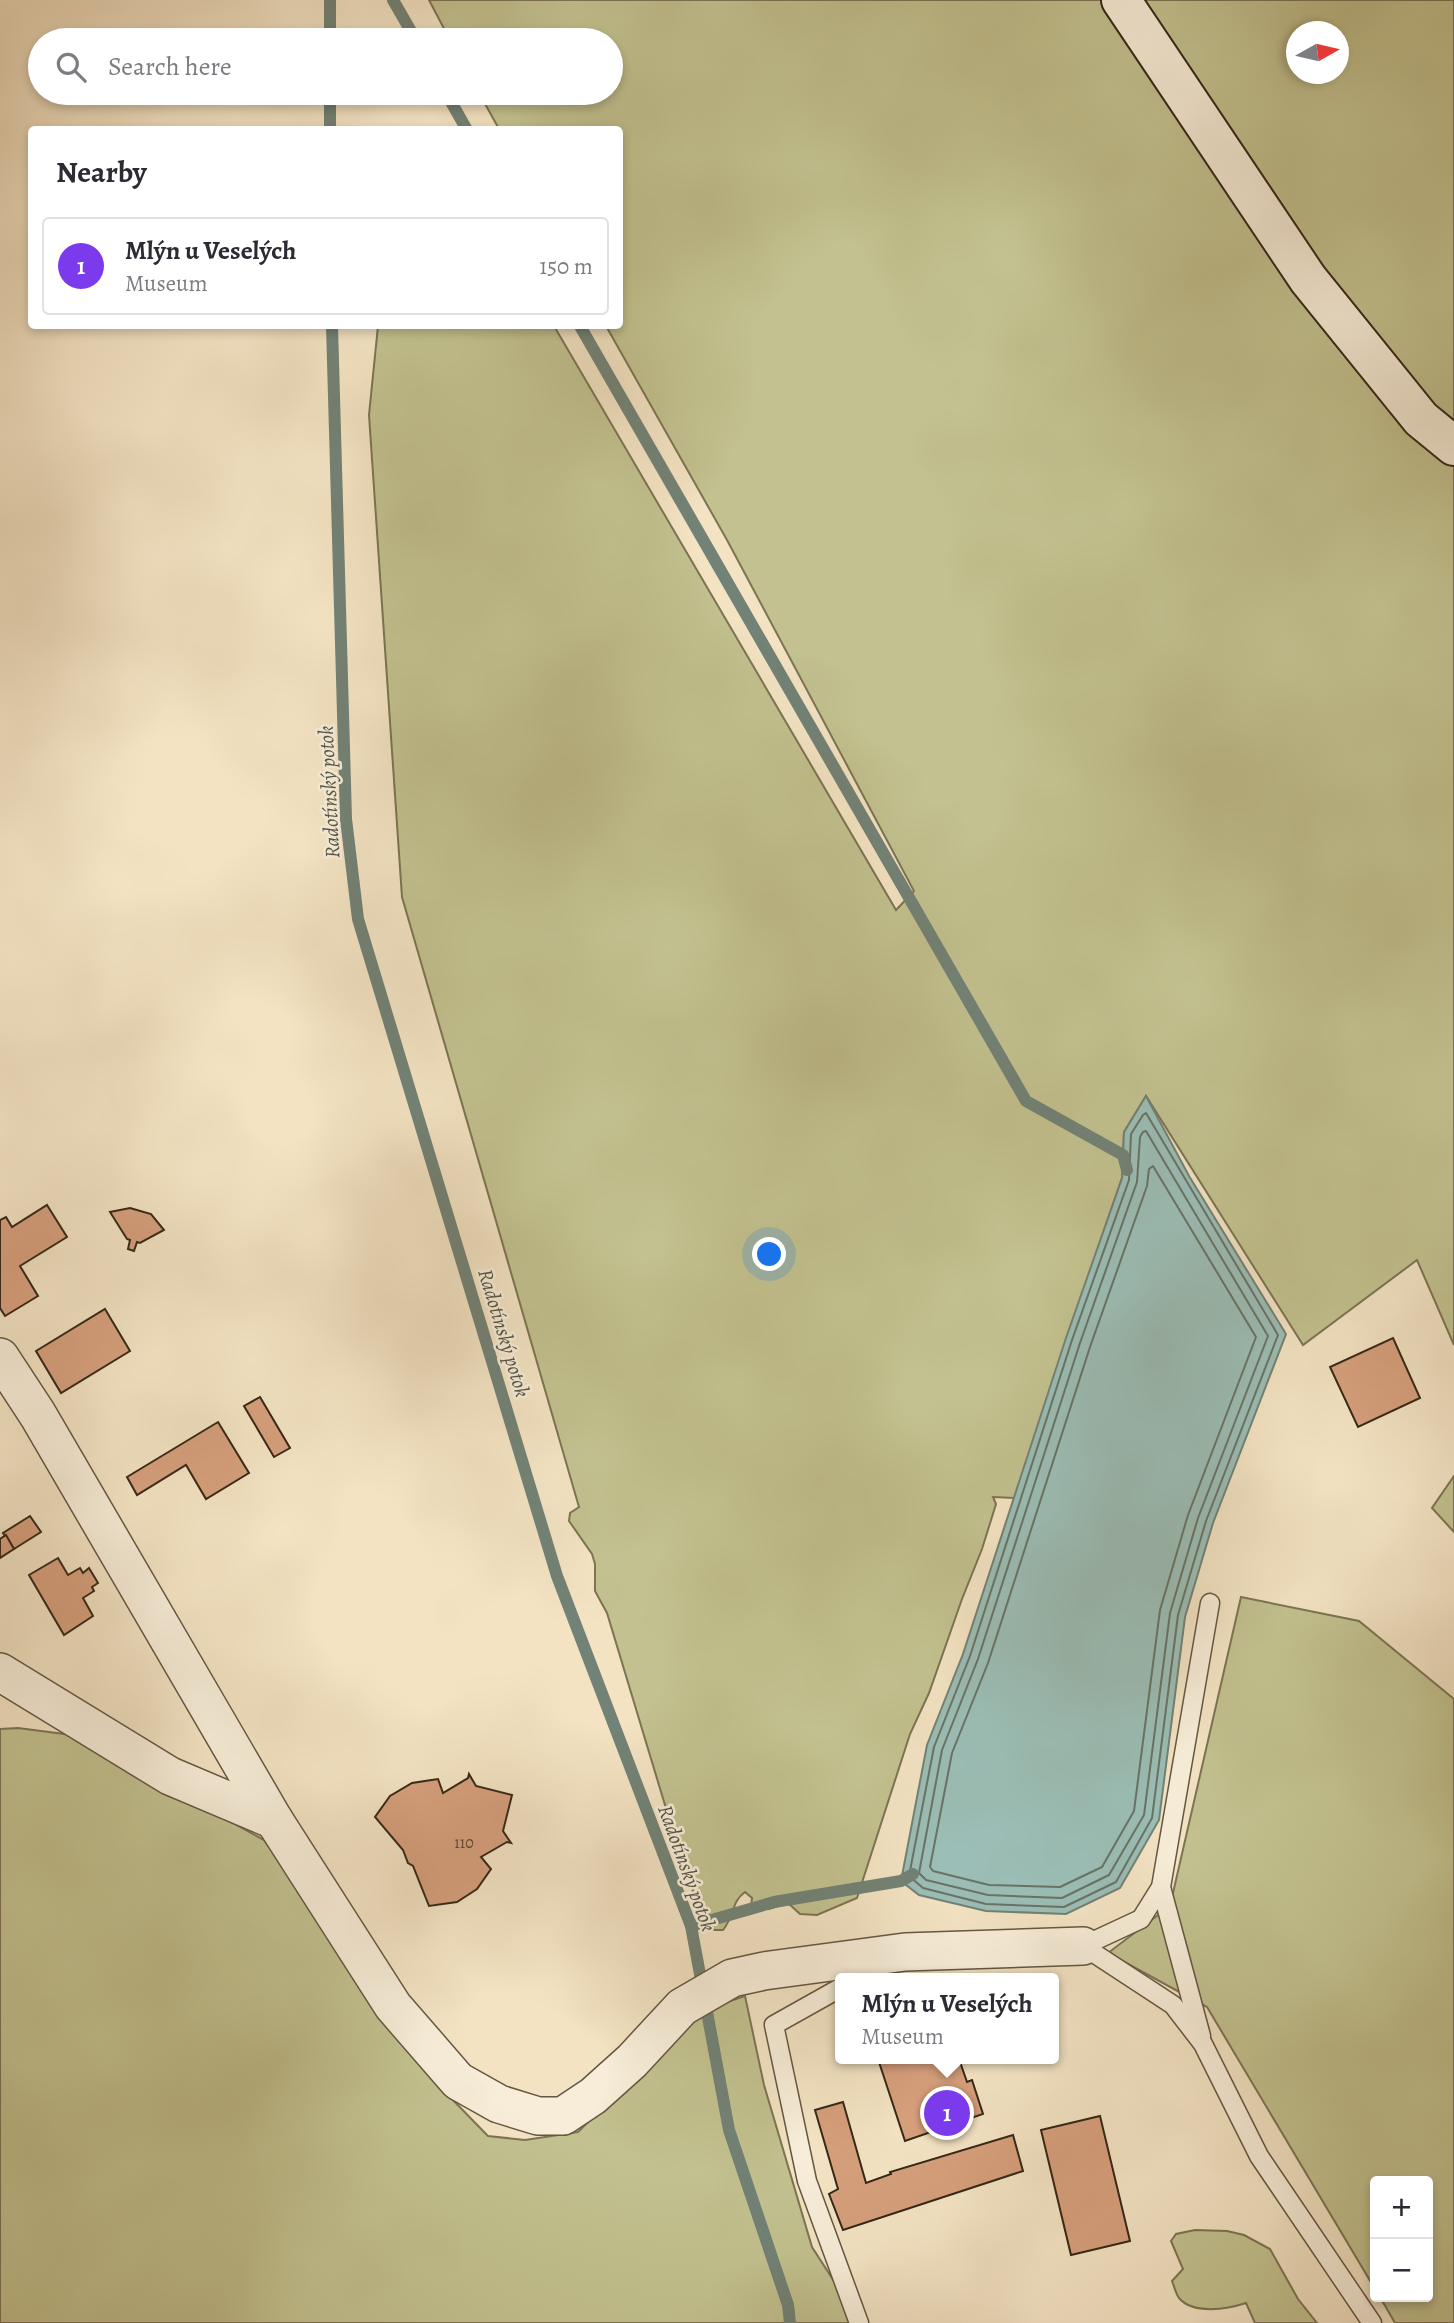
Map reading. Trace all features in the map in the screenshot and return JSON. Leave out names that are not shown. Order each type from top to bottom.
[{"type":"street","points":[[1121,0],[1308,279],[1421,419],[1454,446]]},
{"type":"street","points":[[0,1357],[38,1415],[274,1820],[393,2006],[458,2081],[499,2104],[538,2116],[563,2116],[593,2096],[632,2061],[682,2007],[732,1979],[764,1971],[905,1952],[1083,1946]]},
{"type":"street","points":[[0,1672],[170,1776],[274,1820]]},
{"type":"lane","points":[[1083,1946],[1141,1919],[1161,1887],[1210,1602]]},
{"type":"lane","points":[[1161,1887],[1203,2044]]},
{"type":"lane","points":[[1083,1946],[1173,2004],[1203,2044],[1259,2156],[1372,2323]]},
{"type":"lane","points":[[867,1973],[905,1952]]},
{"type":"lane","points":[[835,1991],[774,2025],[807,2181],[859,2323]]},
{"type":"shaded area","points":[[429,0],[1454,0],[1454,1345],[1417,1260],[1303,1345],[1146,1096],[1124,1132],[1122,1178],[1014,1498],[993,1497],[996,1504],[982,1549],[929,1693],[910,1734],[857,1898],[817,1915],[800,1914],[788,1903],[769,1909],[751,1907],[752,1898],[745,1892],[737,1900],[723,1930],[714,1930],[709,1915],[694,1896],[688,1868],[684,1868],[607,1613],[595,1591],[595,1564],[592,1554],[569,1521],[570,1513],[579,1507],[402,897],[369,415],[378,329],[556,329],[896,910],[914,891],[727,540],[608,329],[623,329],[623,126],[497,126],[486,105],[623,105],[623,28],[444,28]]},
{"type":"shaded area","points":[[1454,1476],[1454,1532],[1432,1508]]},
{"type":"shaded area","points":[[1241,1597],[1359,1621],[1454,1699],[1454,2323],[1395,2323],[1383,2302],[1433,2302],[1433,2176],[1370,2176],[1370,2281],[1207,2007],[1108,1953],[1170,1906]]},
{"type":"shaded area","points":[[18,1728],[72,1735],[264,1840],[449,2096],[488,2136],[525,2140],[578,2132],[672,2038],[715,2006],[745,1996],[764,2085],[812,2247],[861,2323],[0,2323],[0,1729]]},
{"type":"shaded area","points":[[1195,2230],[1227,2231],[1244,2235],[1270,2249],[1298,2299],[1317,2323],[1255,2323],[1246,2303],[1202,2309],[1185,2303],[1178,2296],[1172,2281],[1183,2269],[1171,2241],[1176,2234]]},
{"type":"water","points":[[1146,1096],[1189,1176],[1286,1334],[1213,1523],[1185,1617],[1159,1820],[1120,1888],[1066,1914],[986,1911],[919,1895],[901,1881],[927,1745],[963,1654],[1066,1338],[1122,1178],[1124,1132]]},
{"type":"building","points":[[47,1205],[67,1237],[20,1266],[38,1296],[5,1316],[0,1308],[0,1220],[6,1217],[12,1227]]},
{"type":"building","points":[[130,1208],[151,1214],[164,1230],[140,1243],[137,1242],[134,1251],[128,1249],[130,1240],[110,1212]]},
{"type":"building","points":[[105,1309],[130,1351],[61,1393],[36,1351]]},
{"type":"building","points":[[1393,1338],[1420,1398],[1358,1427],[1330,1367]]},
{"type":"building","points":[[260,1397],[290,1448],[274,1457],[244,1406]]},
{"type":"building","points":[[218,1422],[249,1473],[206,1499],[186,1465],[137,1495],[127,1477]]},
{"type":"building","points":[[30,1516],[41,1532],[14,1549],[3,1533]]},
{"type":"building","points":[[6,1535],[14,1549],[0,1558],[0,1539]]},
{"type":"building","points":[[58,1558],[68,1575],[80,1568],[83,1573],[89,1568],[98,1583],[92,1587],[94,1591],[83,1598],[93,1616],[64,1635],[29,1575]]},
{"type":"building","points":[[469,1774],[476,1786],[512,1795],[503,1831],[511,1843],[507,1842],[481,1857],[491,1869],[477,1889],[457,1902],[429,1906],[413,1866],[408,1863],[403,1850],[375,1817],[390,1796],[412,1783],[438,1779],[443,1793],[468,1778]]},
{"type":"building","points":[[880,2064],[961,2064],[967,2082],[972,2080],[983,2114],[905,2141]]},
{"type":"building","points":[[843,2102],[866,2183],[891,2174],[890,2172],[1013,2135],[1023,2171],[843,2230],[829,2194],[838,2189],[815,2110]]},
{"type":"building","points":[[1100,2116],[1130,2241],[1071,2255],[1041,2130]]},
{"type":"waterway","name":"Radotínský potok","points":[[330,0],[330,28]]},
{"type":"waterway","points":[[393,0],[409,28]]},
{"type":"waterway","name":"Radotínský potok","points":[[330,105],[330,126]]},
{"type":"waterway","points":[[453,105],[465,126]]},
{"type":"waterway","name":"Radotínský potok","points":[[332,329],[346,819],[358,919],[557,1576],[691,1926],[729,2130],[788,2305],[790,2323]]},
{"type":"waterway","points":[[582,329],[1026,1101],[1123,1155],[1127,1170]]},
{"type":"waterway","points":[[691,1926],[774,1902],[901,1881],[913,1874]]},
{"type":"place","name":"Mlýn u Veselých","points":[[947,2113]]}]
